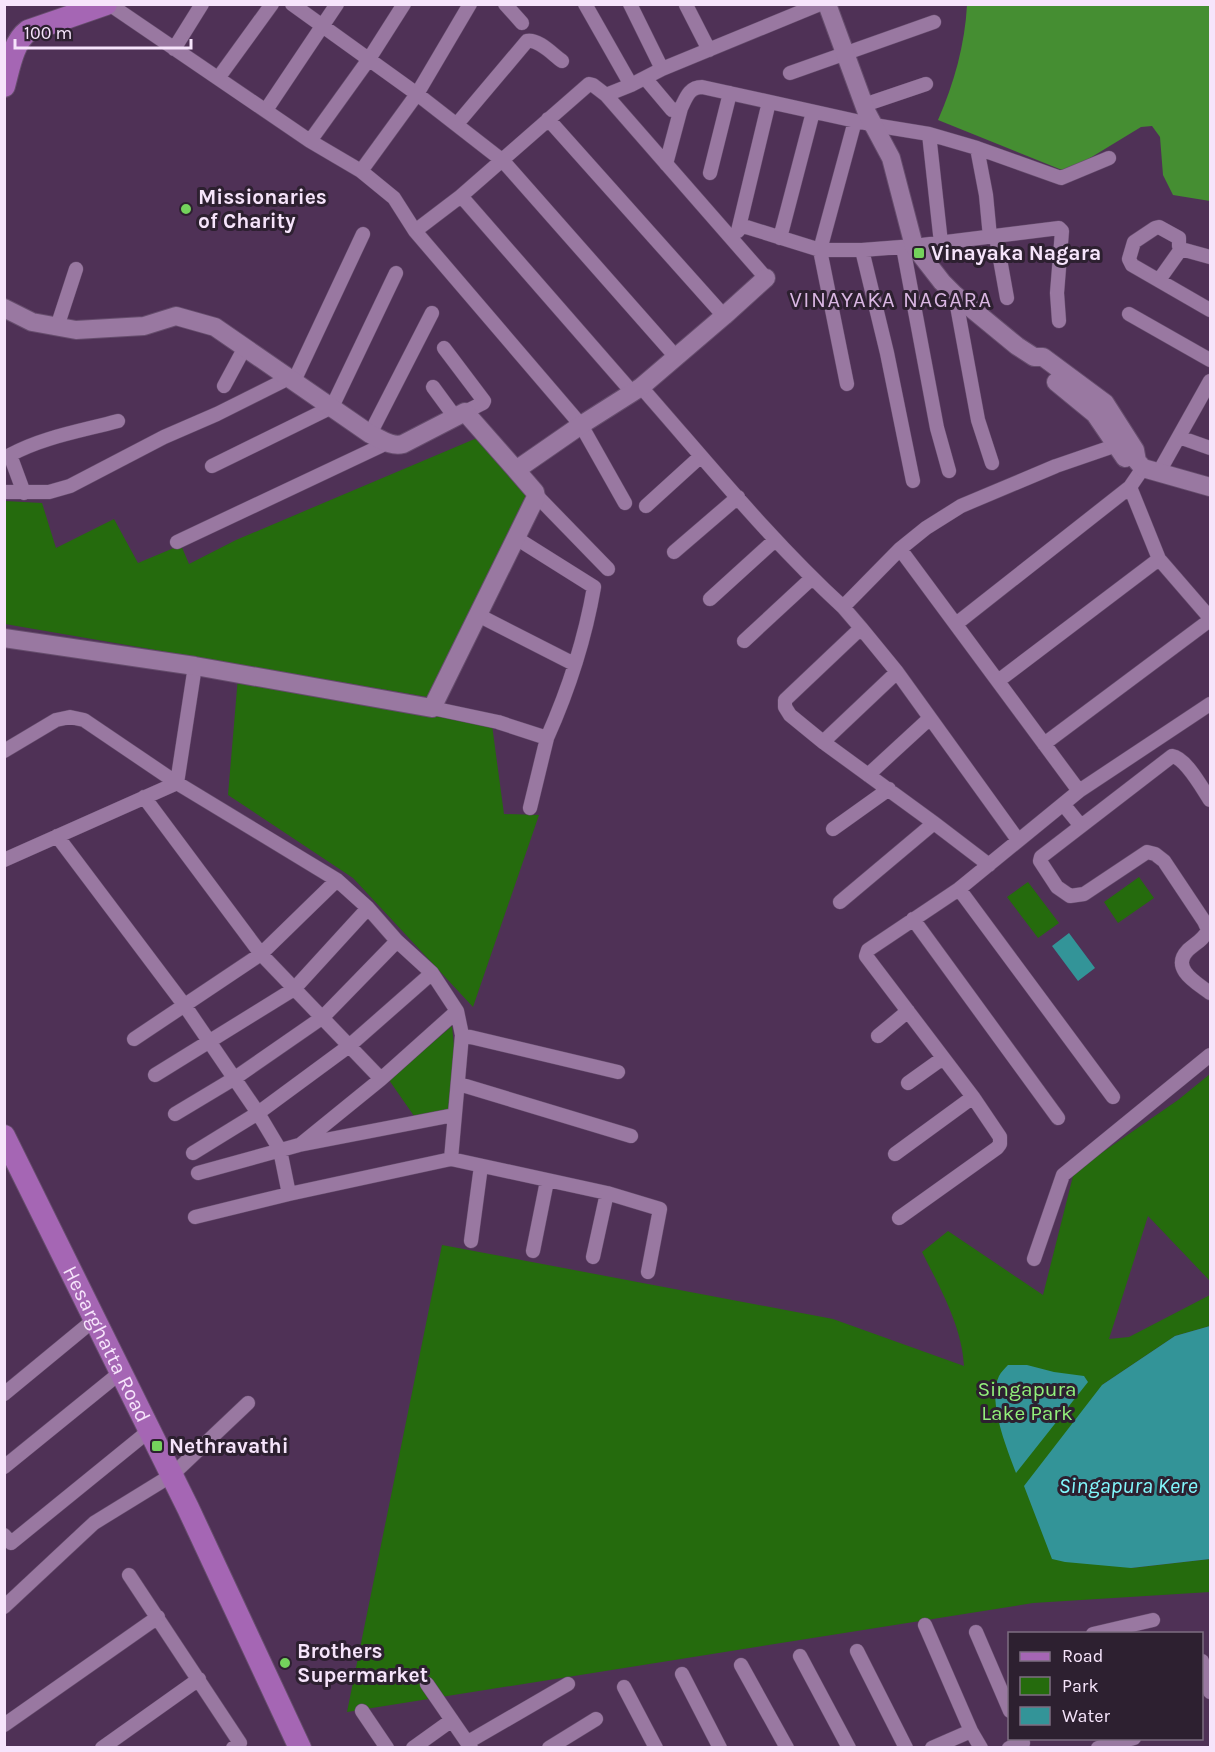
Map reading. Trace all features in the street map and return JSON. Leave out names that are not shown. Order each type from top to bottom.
[{"type":"main road","points":[[4,44],[12,31],[23,21],[64,4]]},
{"type":"main road","points":[[4,86],[16,50],[28,31],[108,4]]},
{"type":"main road","name":"Hesarghatta Road","points":[[4,1136],[11,1164],[95,1319],[150,1430],[298,1747]]},
{"type":"street","points":[[108,4],[219,77],[310,141],[362,171],[394,198],[415,231],[580,426],[625,503]]},
{"type":"street","points":[[174,49],[202,4]]},
{"type":"street","points":[[219,77],[272,4]]},
{"type":"street","points":[[292,4],[417,94],[503,160],[676,357]]},
{"type":"street","points":[[266,110],[337,4]]},
{"type":"street","points":[[310,141],[369,59],[404,4]]},
{"type":"street","points":[[362,171],[417,94],[470,4]]},
{"type":"street","points":[[505,4],[522,23]]},
{"type":"street","points":[[585,4],[631,85]]},
{"type":"street","points":[[630,4],[662,69]]},
{"type":"street","points":[[606,94],[820,4]]},
{"type":"street","points":[[827,4],[844,53],[860,113],[820,250],[847,384]]},
{"type":"street","points":[[686,5],[709,50]]},
{"type":"street","points":[[790,73],[934,22]]},
{"type":"street","points":[[457,124],[527,41],[532,40],[541,45],[562,61]]},
{"type":"street","points":[[645,78],[672,110],[681,108]]},
{"type":"street","points":[[415,231],[461,196],[589,84],[606,94],[766,278],[637,390],[516,470]]},
{"type":"street","points":[[666,164],[681,108],[690,91],[697,87],[813,112],[860,113],[926,84]]},
{"type":"street","points":[[710,173],[730,93]]},
{"type":"street","points":[[734,241],[740,225],[769,102]]},
{"type":"street","points":[[780,238],[813,112]]},
{"type":"street","points":[[860,113],[874,125],[891,158],[909,247],[937,428],[949,471]]},
{"type":"street","points":[[548,119],[724,316]]},
{"type":"street","points":[[874,125],[929,134],[977,148],[1061,178],[1109,158]]},
{"type":"street","points":[[929,134],[941,243]]},
{"type":"street","points":[[977,148],[1007,298]]},
{"type":"street","points":[[461,196],[637,390],[701,456],[775,540],[843,607],[897,672],[1018,840]]},
{"type":"street","points":[[740,225],[820,250],[909,247],[1059,228],[1062,231],[1057,293],[1059,321]]},
{"type":"street","points":[[1181,249],[1179,238],[1160,227],[1134,242],[1129,259],[1130,263],[1210,310]]},
{"type":"street","points":[[4,492],[49,492],[70,486],[165,437],[292,379],[363,234]]},
{"type":"street","points":[[909,247],[955,295],[1017,346],[1034,357],[1043,357],[1100,409],[1136,450],[1147,467]]},
{"type":"street","points":[[1181,249],[1210,256]]},
{"type":"street","points":[[1159,280],[1181,249]]},
{"type":"street","points":[[862,250],[913,481]]},
{"type":"street","points":[[57,327],[76,269]]},
{"type":"street","points":[[212,466],[332,407],[396,273]]},
{"type":"street","points":[[955,295],[978,420],[992,463]]},
{"type":"street","points":[[4,308],[32,322],[76,330],[144,326],[176,316],[215,327],[379,438],[396,445],[403,444],[484,401],[444,348]]},
{"type":"street","points":[[177,542],[379,438],[432,313]]},
{"type":"street","points":[[1129,314],[1210,360]]},
{"type":"street","points":[[224,386],[245,347]]},
{"type":"street","points":[[956,624],[1130,487],[1147,467],[1179,437],[1206,400],[1210,381]]},
{"type":"street","points":[[433,387],[516,470],[536,495],[608,569]]},
{"type":"street","points":[[1100,409],[1117,445],[1127,460],[1210,487]]},
{"type":"street","points":[[24,493],[10,455],[48,438],[118,421]]},
{"type":"street","points":[[1179,437],[1210,448]]},
{"type":"street","points":[[843,607],[900,549],[926,528],[960,506],[1056,466],[1117,445]]},
{"type":"street","points":[[646,506],[701,456]]},
{"type":"street","points":[[1044,744],[1210,619],[1159,559],[1130,487]]},
{"type":"street","points":[[432,708],[536,495]]},
{"type":"street","points":[[674,552],[738,497]]},
{"type":"street","points":[[516,538],[594,587],[590,612],[561,706],[547,738],[530,808]]},
{"type":"street","points":[[710,599],[775,540]]},
{"type":"street","points":[[900,549],[1079,791]]},
{"type":"street","points":[[998,681],[1159,559]]},
{"type":"street","points":[[744,641],[812,578]]},
{"type":"street","points":[[478,615],[574,664]]},
{"type":"street","points":[[861,628],[785,700],[785,707],[790,716],[823,742],[989,865]]},
{"type":"street","points":[[4,638],[195,666],[432,708],[498,722],[547,738]]},
{"type":"street","points":[[177,783],[195,666]]},
{"type":"street","points":[[823,742],[897,672]]},
{"type":"street","points":[[899,1218],[997,1149],[1000,1137],[973,1097],[866,956],[868,950],[958,889],[1079,791],[1210,704]]},
{"type":"street","points":[[4,750],[56,720],[70,717],[84,720],[177,783],[337,880],[368,908],[397,941],[432,973],[457,1011],[462,1035],[451,1159]]},
{"type":"street","points":[[868,775],[930,718]]},
{"type":"street","points":[[1210,800],[1185,764],[1172,756],[1041,857],[1040,861],[1057,887],[1070,896],[1084,894],[1147,852],[1155,854],[1164,861],[1208,930],[1205,937],[1186,952],[1182,962],[1187,976],[1210,993]]},
{"type":"street","points":[[4,860],[177,783]]},
{"type":"street","points":[[833,830],[888,789]]},
{"type":"street","points":[[144,797],[261,954],[381,1079]]},
{"type":"street","points":[[1063,804],[1081,826]]},
{"type":"street","points":[[1047,818],[1064,839]]},
{"type":"street","points":[[840,902],[934,823]]},
{"type":"street","points":[[57,836],[185,1006],[258,1113],[280,1150],[289,1194]]},
{"type":"street","points":[[134,1039],[261,954],[337,880]]},
{"type":"street","points":[[958,889],[1113,1097]]},
{"type":"street","points":[[155,1075],[294,989],[368,908]]},
{"type":"street","points":[[914,919],[1058,1118]]},
{"type":"street","points":[[175,1114],[235,1078],[323,1017],[397,941]]},
{"type":"street","points":[[193,1153],[258,1113],[349,1046],[432,973]]},
{"type":"street","points":[[299,1145],[381,1079],[457,1011]]},
{"type":"street","points":[[878,1036],[908,1011]]},
{"type":"street","points":[[462,1035],[618,1072]]},
{"type":"street","points":[[1034,1259],[1063,1175],[1210,1055]]},
{"type":"street","points":[[908,1083],[943,1058]]},
{"type":"street","points":[[459,1084],[631,1136]]},
{"type":"street","points":[[895,1154],[973,1097]]},
{"type":"street","points":[[198,1173],[299,1145],[454,1115]]},
{"type":"street","points":[[195,1217],[451,1159],[607,1193],[660,1209],[648,1272]]},
{"type":"street","points":[[471,1242],[481,1166]]},
{"type":"street","points":[[533,1251],[547,1181]]},
{"type":"street","points":[[593,1257],[607,1193]]},
{"type":"street","points":[[4,1394],[95,1319]]},
{"type":"street","points":[[4,1467],[121,1372]]},
{"type":"street","points":[[4,1607],[94,1523],[172,1475],[248,1403]]},
{"type":"street","points":[[7,1542],[150,1430]]},
{"type":"street","points":[[129,1575],[199,1679],[239,1746]]},
{"type":"street","points":[[4,1725],[158,1617]]},
{"type":"street","points":[[1098,1632],[1153,1620]]},
{"type":"street","points":[[925,1625],[971,1731],[981,1748]]},
{"type":"street","points":[[976,1632],[1008,1706]]},
{"type":"street","points":[[857,1651],[906,1748]]},
{"type":"street","points":[[800,1656],[849,1748]]},
{"type":"street","points":[[741,1665],[787,1748]]},
{"type":"street","points":[[1203,1668],[1210,1692]]},
{"type":"street","points":[[682,1674],[720,1748]]},
{"type":"street","points":[[102,1748],[199,1679]]},
{"type":"street","points":[[427,1684],[469,1745],[568,1684]]},
{"type":"street","points":[[624,1687],[656,1748]]},
{"type":"street","points":[[362,1711],[387,1748]]},
{"type":"street","points":[[549,1748],[596,1719]]},
{"type":"street","points":[[413,1748],[452,1720]]},
{"type":"street","points":[[932,1748],[971,1731]]},
{"type":"street","points":[[1010,1748],[1023,1743],[1022,1740]]},
{"type":"street","points":[[1098,1748],[1119,1743]]},
{"type":"green space","points":[[967,5],[1209,5],[1210,201],[1173,195],[1163,175],[1160,137],[1152,126],[1141,127],[1067,172],[938,120],[958,64]]},
{"type":"green space","points":[[477,438],[531,496],[428,697],[5,624],[5,501],[42,503],[56,548],[114,519],[138,563],[181,545],[189,564],[236,540]]},
{"type":"green space","points":[[238,677],[492,725],[504,814],[539,815],[473,1007],[353,878],[228,795]]},
{"type":"green space","points":[[1139,877],[1154,898],[1118,923],[1104,902]]},
{"type":"green space","points":[[1028,882],[1059,923],[1038,938],[1007,897]]},
{"type":"green space","points":[[452,1026],[454,1046],[451,1109],[414,1116],[389,1080]]},
{"type":"green space","name":"Singapura Lake Park","points":[[1210,1074],[1210,1281],[1148,1216],[1109,1339],[1129,1337],[1210,1295],[1210,1326],[1175,1336],[1102,1385],[1131,1568],[1210,1559],[1210,1592],[1033,1603],[347,1712],[442,1245],[833,1319],[964,1366],[955,1322],[922,1252],[948,1231],[1043,1295],[1074,1172],[1178,1100]]},
{"type":"water","points":[[1069,933],[1095,968],[1078,981],[1052,946]]},
{"type":"water","name":"Singapura Kere","points":[[1210,1326],[1210,1559],[1131,1568],[1052,1559],[1024,1486],[1102,1385],[1175,1336]]},
{"type":"water","points":[[1008,1365],[1027,1365],[1084,1376],[1088,1382],[1016,1473],[1000,1425],[995,1398],[999,1376]]},
{"type":"place","name":"Missionaries of Charity","points":[[186,209]]},
{"type":"place","name":"Vinayaka Nagara","points":[[919,253]]},
{"type":"place","name":"Nethravathi","points":[[157,1446]]},
{"type":"place","name":"Brothers Supermarket","points":[[285,1663]]},
{"type":"district","name":"VINAYAKA NAGARA","points":[[891,300]]}]
